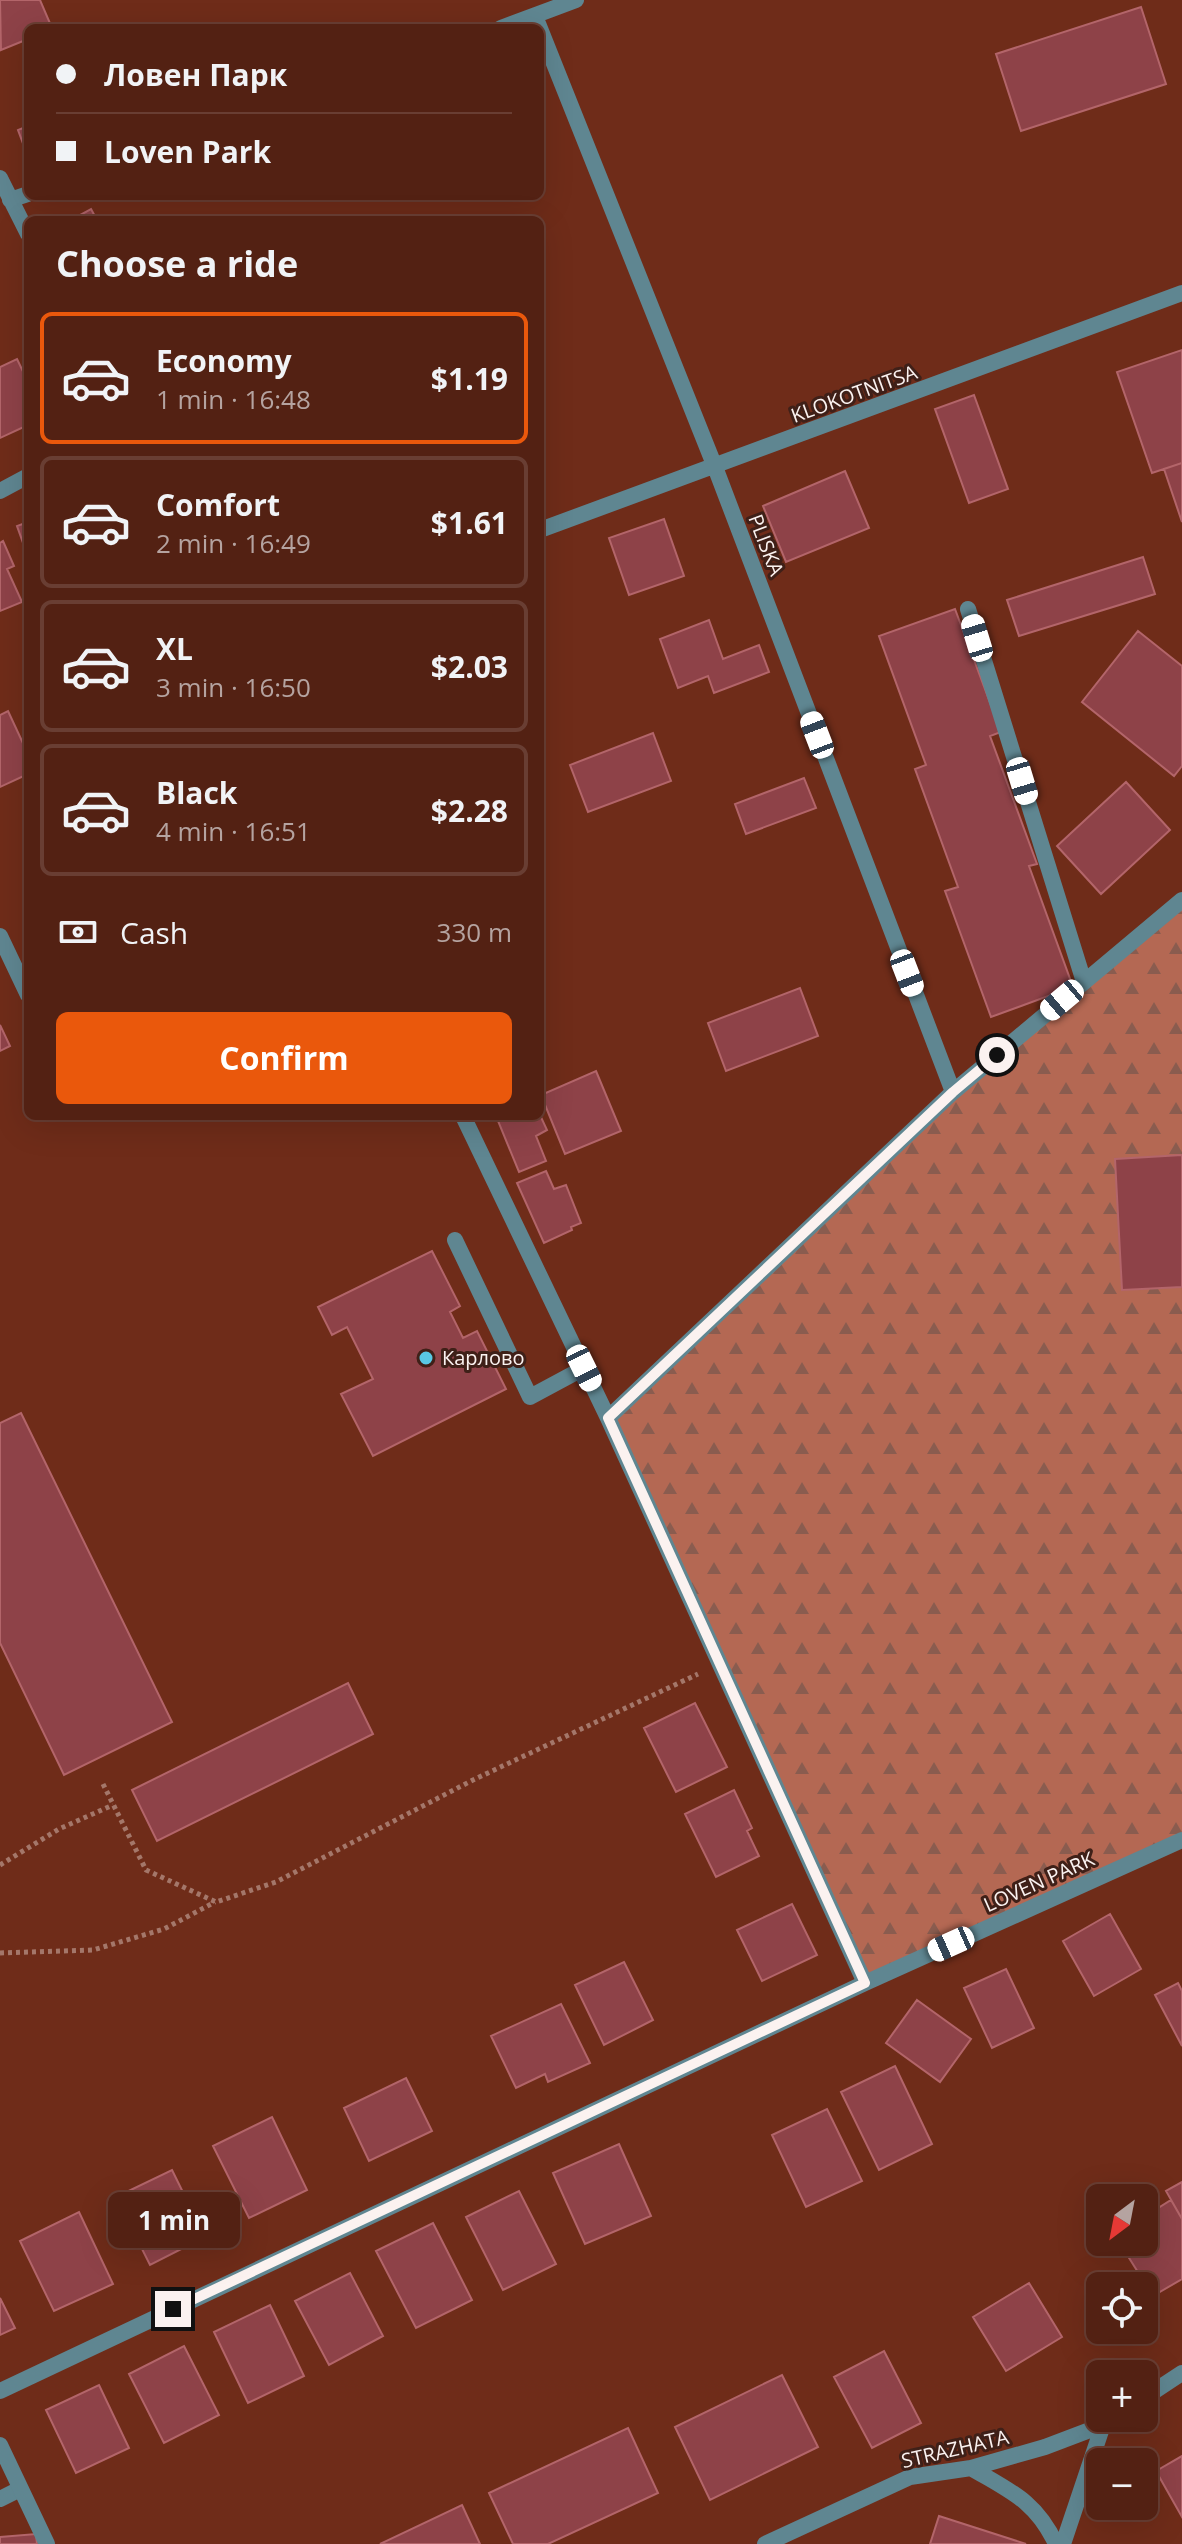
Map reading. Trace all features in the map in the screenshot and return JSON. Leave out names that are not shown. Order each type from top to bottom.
[{"type":"street","points":[[512,24],[576,0]]},
{"type":"street","name":"PLISKA","points":[[535,16],[538,24]]},
{"type":"street","name":"PLISKA","points":[[544,39],[715,467],[953,1092]]},
{"type":"street","points":[[0,178],[24,226]]},
{"type":"street","points":[[10,200],[24,195]]},
{"type":"street","name":"KLOKOTNITSA","points":[[544,529],[1182,293]]},
{"type":"street","points":[[0,491],[24,478]]},
{"type":"street","points":[[968,609],[1084,982]]},
{"type":"street","points":[[608,1418],[953,1092],[1182,900]]},
{"type":"street","points":[[0,936],[24,987]]},
{"type":"street","points":[[465,1120],[608,1418],[865,1983]]},
{"type":"street","points":[[455,1240],[530,1397],[584,1368]]},
{"type":"street","name":"LOVEN PARK","points":[[0,2391],[865,1983],[1182,1840]]},
{"type":"street","points":[[1158,2389],[1182,2373]]},
{"type":"street","name":"STRAZHATA","points":[[765,2544],[910,2477],[971,2468],[1045,2447],[1086,2430]]},
{"type":"street","points":[[1063,2544],[1104,2432]]},
{"type":"street","points":[[0,2445],[47,2544]]},
{"type":"street","points":[[971,2468],[1027,2501],[1046,2522],[1056,2544]]},
{"type":"street","points":[[0,2499],[20,2489]]},
{"type":"path","points":[[0,1953],[93,1950],[164,1929],[216,1902],[276,1882],[473,1780],[721,1664]]},
{"type":"path","points":[[103,1784],[146,1870],[216,1902]]},
{"type":"path","points":[[0,1865],[59,1829],[113,1805]]},
{"type":"green space","points":[[1182,900],[1182,1840],[865,1983],[608,1418],[953,1092]]},
{"type":"building","points":[[0,0],[40,0],[50,24],[24,24],[24,41],[1,50]]},
{"type":"building","points":[[1141,7],[1166,84],[1021,131],[996,54]]},
{"type":"building","points":[[24,128],[24,146],[18,130]]},
{"type":"building","points":[[91,209],[95,216],[78,216]]},
{"type":"building","points":[[1182,350],[1182,463],[1152,473],[1117,372]]},
{"type":"building","points":[[17,359],[24,374],[24,427],[0,438],[0,367]]},
{"type":"building","points":[[974,395],[1008,489],[969,503],[935,409]]},
{"type":"building","points":[[1182,463],[1182,522],[1164,469]]},
{"type":"building","points":[[845,471],[869,528],[786,562],[763,506]]},
{"type":"building","points":[[664,519],[684,576],[629,595],[609,538]]},
{"type":"building","points":[[24,523],[24,546],[17,526]]},
{"type":"building","points":[[3,541],[14,566],[7,569],[22,602],[0,611],[0,543]]},
{"type":"building","points":[[1143,557],[1155,594],[1019,636],[1007,600]]},
{"type":"building","points":[[955,609],[1001,732],[990,736],[1037,864],[1029,866],[1073,987],[991,1017],[945,891],[958,887],[915,769],[926,765],[879,636]]},
{"type":"building","points":[[709,620],[723,659],[759,645],[769,672],[714,693],[708,676],[678,688],[660,639]]},
{"type":"building","points":[[1138,631],[1182,666],[1182,766],[1174,776],[1082,702]]},
{"type":"building","points":[[8,711],[24,745],[24,776],[0,787],[0,715]]},
{"type":"building","points":[[653,733],[671,781],[588,812],[570,765]]},
{"type":"building","points":[[804,778],[816,808],[746,834],[735,804]]},
{"type":"building","points":[[1126,782],[1170,830],[1101,894],[1057,846]]},
{"type":"building","points":[[800,988],[818,1036],[726,1071],[708,1023]]},
{"type":"building","points":[[0,1025],[10,1046],[0,1051]]},
{"type":"building","points":[[596,1071],[621,1131],[565,1154],[544,1102],[544,1094]]},
{"type":"building","points":[[498,1120],[542,1120],[547,1130],[536,1136],[546,1161],[519,1172]]},
{"type":"building","points":[[1182,1155],[1182,1287],[1122,1290],[1115,1159]]},
{"type":"building","points":[[546,1171],[554,1189],[566,1185],[581,1223],[544,1243],[517,1183]]},
{"type":"building","name":"Карлово","points":[[432,1251],[460,1306],[450,1312],[463,1338],[477,1331],[506,1389],[373,1456],[341,1394],[373,1379],[347,1327],[332,1335],[318,1307]]},
{"type":"building","points":[[21,1413],[172,1722],[64,1775],[0,1643],[0,1423]]},
{"type":"building","points":[[348,1683],[373,1734],[157,1841],[132,1790]]},
{"type":"building","points":[[695,1703],[727,1767],[676,1792],[644,1728]]},
{"type":"building","points":[[734,1790],[752,1828],[747,1831],[759,1856],[716,1877],[685,1814]]},
{"type":"building","points":[[792,1904],[817,1955],[762,1981],[737,1930]]},
{"type":"building","points":[[1110,1914],[1141,1969],[1094,1996],[1063,1941]]},
{"type":"building","points":[[624,1962],[653,2020],[604,2045],[575,1985]]},
{"type":"building","points":[[1006,1969],[1034,2028],[992,2048],[964,1988]]},
{"type":"building","points":[[1178,1983],[1182,1991],[1182,2046],[1155,1995]]},
{"type":"building","points":[[917,2000],[971,2039],[940,2082],[886,2043]]},
{"type":"building","points":[[561,2004],[590,2063],[548,2082],[545,2074],[516,2088],[491,2036]]},
{"type":"building","points":[[895,2066],[932,2144],[879,2170],[841,2092]]},
{"type":"building","points":[[406,2078],[432,2131],[369,2161],[344,2108]]},
{"type":"building","points":[[827,2109],[862,2181],[806,2207],[772,2135]]},
{"type":"building","points":[[272,2117],[307,2190],[249,2218],[213,2146]]},
{"type":"building","points":[[619,2144],[651,2216],[585,2244],[553,2173]]},
{"type":"building","points":[[172,2170],[205,2237],[150,2265],[116,2197]]},
{"type":"building","points":[[1182,2182],[1182,2219],[1166,2191]]},
{"type":"building","points":[[519,2191],[556,2264],[503,2290],[466,2217]]},
{"type":"building","points":[[1171,2200],[1182,2219],[1182,2279],[1158,2293],[1158,2272],[1138,2272],[1128,2256],[1158,2256],[1158,2208]]},
{"type":"building","points":[[79,2212],[113,2284],[54,2311],[20,2241]]},
{"type":"building","points":[[433,2223],[472,2300],[416,2328],[376,2251]]},
{"type":"building","points":[[350,2273],[383,2336],[329,2365],[295,2301]]},
{"type":"building","points":[[1029,2283],[1062,2337],[1006,2371],[973,2317]]},
{"type":"building","points":[[0,2298],[15,2328],[0,2335]]},
{"type":"building","points":[[270,2305],[304,2376],[248,2403],[214,2332]]},
{"type":"building","points":[[184,2346],[219,2415],[164,2443],[129,2374]]},
{"type":"building","points":[[884,2351],[921,2423],[872,2448],[834,2377]]},
{"type":"building","points":[[782,2375],[818,2447],[710,2500],[675,2427]]},
{"type":"building","points":[[99,2385],[129,2448],[76,2473],[46,2410]]},
{"type":"building","points":[[628,2428],[658,2493],[548,2544],[513,2544],[489,2493]]},
{"type":"building","points":[[1182,2456],[1182,2517],[1158,2475],[1158,2470]]},
{"type":"building","points":[[462,2505],[480,2544],[380,2544]]},
{"type":"building","points":[[939,2516],[1026,2544],[930,2544]]},
{"type":"building","points":[[36,2534],[37,2544],[0,2544],[0,2537]]},
{"type":"place","name":"Карлово","points":[[426,1358]]},
{"type":"route","points":[[173,2309],[865,1983],[608,1418],[953,1092],[997,1055]]}]
